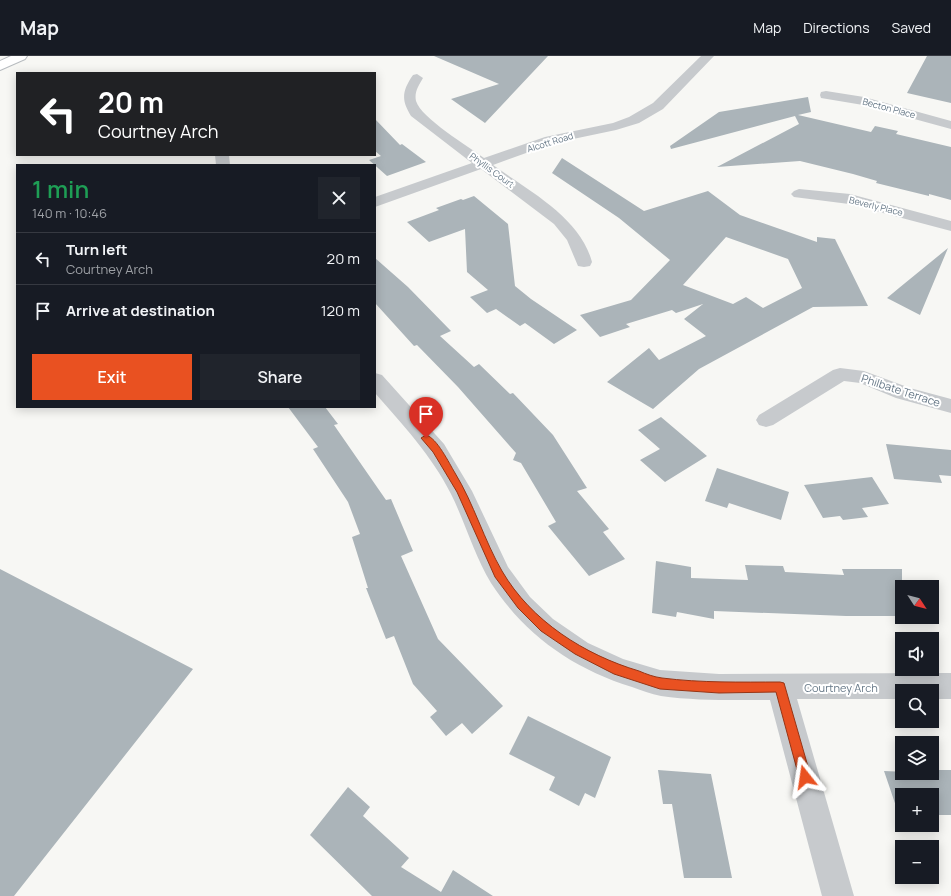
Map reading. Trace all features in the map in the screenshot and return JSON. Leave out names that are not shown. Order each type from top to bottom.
[{"type":"main road","points":[[0,66],[21,56]]},
{"type":"street","name":"Alcott Road","points":[[376,202],[550,140],[616,126],[646,114],[658,106],[708,56]]},
{"type":"street","name":"Phyllis Court","points":[[417,78],[410,88],[409,96],[411,105],[418,116],[560,221],[572,233],[580,247],[584,262]]},
{"type":"street","name":"Becton Place","points":[[826,95],[864,101],[951,125]]},
{"type":"street","name":"Beverly Place","points":[[799,194],[850,199],[951,226]]},
{"type":"street","name":"Philbate Terrace","points":[[766,420],[840,375],[847,374],[856,375],[904,393],[951,406]]},
{"type":"street","name":"Courtney Arch","points":[[376,381],[436,450],[461,491],[499,574],[521,605],[544,627],[578,651],[618,670],[660,683],[719,687],[951,686]]},
{"type":"street","points":[[780,687],[838,896]]},
{"type":"building","points":[[434,56],[548,56],[485,123],[451,99],[499,84]]},
{"type":"building","points":[[927,56],[951,56],[951,103],[907,93]]},
{"type":"building","points":[[808,97],[811,112],[798,115],[871,132],[875,126],[898,131],[896,134],[951,147],[951,200],[876,183],[877,181],[853,174],[800,161],[717,167],[799,124],[795,116],[671,149],[670,146],[719,112]]},
{"type":"building","points":[[376,120],[400,145],[402,144],[426,162],[387,176],[376,166],[376,164],[374,164],[369,160],[381,156],[376,152]]},
{"type":"building","points":[[562,158],[644,211],[708,191],[740,215],[817,242],[817,237],[835,239],[868,306],[813,307],[699,369],[653,409],[607,382],[649,348],[659,360],[706,336],[684,319],[703,304],[676,313],[672,310],[626,324],[630,327],[600,337],[580,315],[631,300],[670,260],[619,218],[552,173]],"holes":[[[726,237],[788,259],[802,288],[763,308],[746,297],[733,304],[683,285]]]},
{"type":"building","points":[[474,196],[508,224],[515,286],[531,299],[577,330],[554,344],[525,323],[520,326],[496,309],[487,313],[470,297],[488,290],[467,272],[465,229],[429,242],[407,222],[439,210],[436,208]]},
{"type":"building","points":[[948,248],[920,315],[887,298],[899,288]]},
{"type":"building","points":[[376,259],[408,287],[451,331],[440,336],[474,367],[479,364],[510,394],[513,393],[553,435],[587,488],[577,491],[609,529],[603,532],[625,559],[589,576],[548,526],[556,522],[521,463],[513,460],[516,453],[458,387],[417,345],[414,346],[376,304]]},
{"type":"building","points":[[289,408],[326,408],[338,424],[334,425],[386,500],[391,499],[413,551],[401,556],[438,639],[503,706],[472,734],[462,723],[446,736],[430,717],[437,711],[413,684],[394,636],[386,639],[366,588],[368,588],[352,537],[360,534],[348,502],[313,449],[318,447]]},
{"type":"building","points":[[661,417],[707,456],[665,482],[640,460],[660,449],[638,430]]},
{"type":"building","points":[[886,444],[951,450],[951,476],[939,475],[942,483],[894,479]]},
{"type":"building","points":[[717,468],[789,492],[781,520],[729,503],[727,508],[705,501]]},
{"type":"building","points":[[872,477],[889,504],[862,508],[868,517],[843,520],[840,516],[823,518],[804,485]]},
{"type":"building","points":[[656,561],[691,567],[691,578],[748,580],[745,565],[783,566],[785,572],[844,575],[842,569],[902,569],[902,580],[895,580],[895,616],[846,616],[714,611],[714,619],[677,612],[676,617],[652,613]]},
{"type":"building","points":[[0,569],[193,669],[14,896],[0,896]]},
{"type":"building","points":[[528,716],[611,757],[595,798],[585,793],[579,806],[549,790],[555,777],[509,754]]},
{"type":"building","points":[[658,770],[711,774],[732,878],[684,878],[672,804],[663,804]]},
{"type":"building","points":[[939,770],[951,770],[951,815],[939,815],[939,788],[895,788],[895,803],[884,771],[895,771],[895,780],[939,780]]},
{"type":"building","points":[[348,787],[370,807],[363,816],[409,858],[401,867],[441,892],[453,870],[493,896],[372,896],[310,835]]},
{"type":"route","points":[[426,438],[436,450],[461,491],[499,574],[521,605],[544,627],[578,651],[618,670],[660,683],[719,687],[780,687],[805,777]]}]
